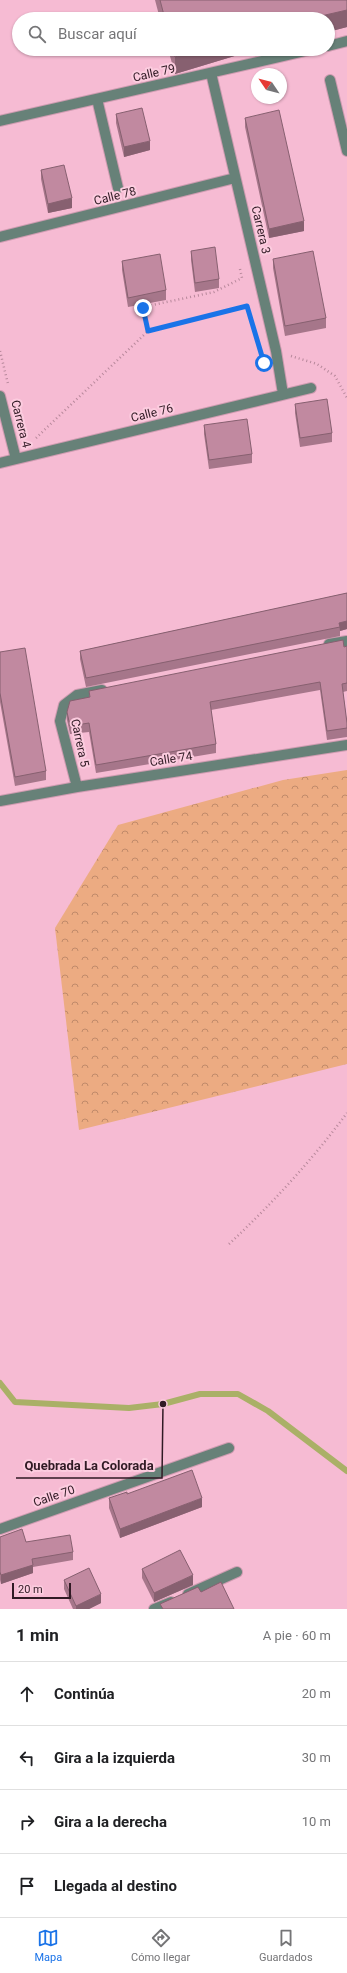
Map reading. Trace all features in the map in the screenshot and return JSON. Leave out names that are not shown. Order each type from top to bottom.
[{"type":"street","points":[[335,44],[347,41]]},
{"type":"street","name":"Calle 79","points":[[0,121],[284,56]]},
{"type":"street","name":"Carrera 3","points":[[211,73],[276,351],[283,394]]},
{"type":"street","points":[[330,80],[347,151]]},
{"type":"street","points":[[97,99],[118,188]]},
{"type":"street","name":"Calle 78","points":[[0,237],[235,178]]},
{"type":"street","name":"Calle 76","points":[[0,463],[311,388]]},
{"type":"street","name":"Carrera 4","points":[[0,396],[16,459]]},
{"type":"street","points":[[316,647],[347,641]]},
{"type":"street","name":"Carrera 5","points":[[77,787],[60,721],[64,706],[77,695],[116,687]]},
{"type":"street","name":"Calle 74","points":[[0,801],[77,787],[347,745]]},
{"type":"street","name":"Calle 70","points":[[0,1529],[229,1448]]},
{"type":"street","points":[[154,1609],[237,1572]]},
{"type":"path","points":[[148,331],[143,308],[214,292],[242,278],[239,263]]},
{"type":"path","points":[[34,440],[148,331],[247,306],[253,325]]},
{"type":"path","points":[[0,351],[9,389]]},
{"type":"path","points":[[276,351],[317,364],[335,376],[347,398]]},
{"type":"path","points":[[229,1244],[260,1216],[332,1132],[347,1112]]},
{"type":"green space","points":[[347,770],[347,1064],[79,1130],[55,928],[118,825],[283,780]]},
{"type":"building","points":[[160,0],[347,0],[347,10],[335,13],[163,12]]},
{"type":"building","points":[[142,108],[150,141],[124,147],[116,114]]},
{"type":"building","points":[[279,110],[304,221],[269,229],[245,118]]},
{"type":"building","points":[[64,165],[72,198],[48,204],[41,170]]},
{"type":"building","points":[[215,247],[219,279],[195,283],[191,251]]},
{"type":"building","points":[[313,251],[326,318],[285,326],[273,259]]},
{"type":"building","points":[[160,254],[166,290],[128,298],[122,261]]},
{"type":"building","points":[[327,399],[332,433],[300,438],[295,404]]},
{"type":"building","points":[[247,419],[252,454],[209,460],[204,425]]},
{"type":"building","points":[[347,593],[347,621],[339,623],[340,627],[86,678],[80,651]]},
{"type":"building","points":[[343,640],[344,647],[347,646],[347,683],[342,684],[347,728],[327,731],[320,682],[210,702],[216,744],[96,765],[89,723],[70,726],[67,712],[70,701],[90,697],[89,691]]},
{"type":"building","points":[[25,648],[46,771],[15,777],[0,693],[0,652]]},
{"type":"building","points":[[192,1470],[202,1498],[120,1529],[109,1498],[127,1492],[127,1494]]},
{"type":"building","points":[[22,1529],[26,1542],[70,1535],[73,1552],[32,1559],[33,1565],[1,1575],[0,1537]]},
{"type":"building","points":[[180,1550],[193,1575],[154,1593],[142,1569]]},
{"type":"building","points":[[89,1568],[101,1594],[76,1606],[64,1580]]},
{"type":"building","points":[[221,1582],[234,1609],[163,1609],[160,1604],[198,1587],[201,1592]]},
{"type":"waterway","points":[[0,1383],[15,1402],[129,1408],[163,1404],[200,1394],[238,1394],[268,1411],[347,1471]]},
{"type":"place","name":"Quebrada La Colorada","points":[[163,1404]]},
{"type":"route","points":[[143,308],[148,331],[247,306],[264,363]]}]
